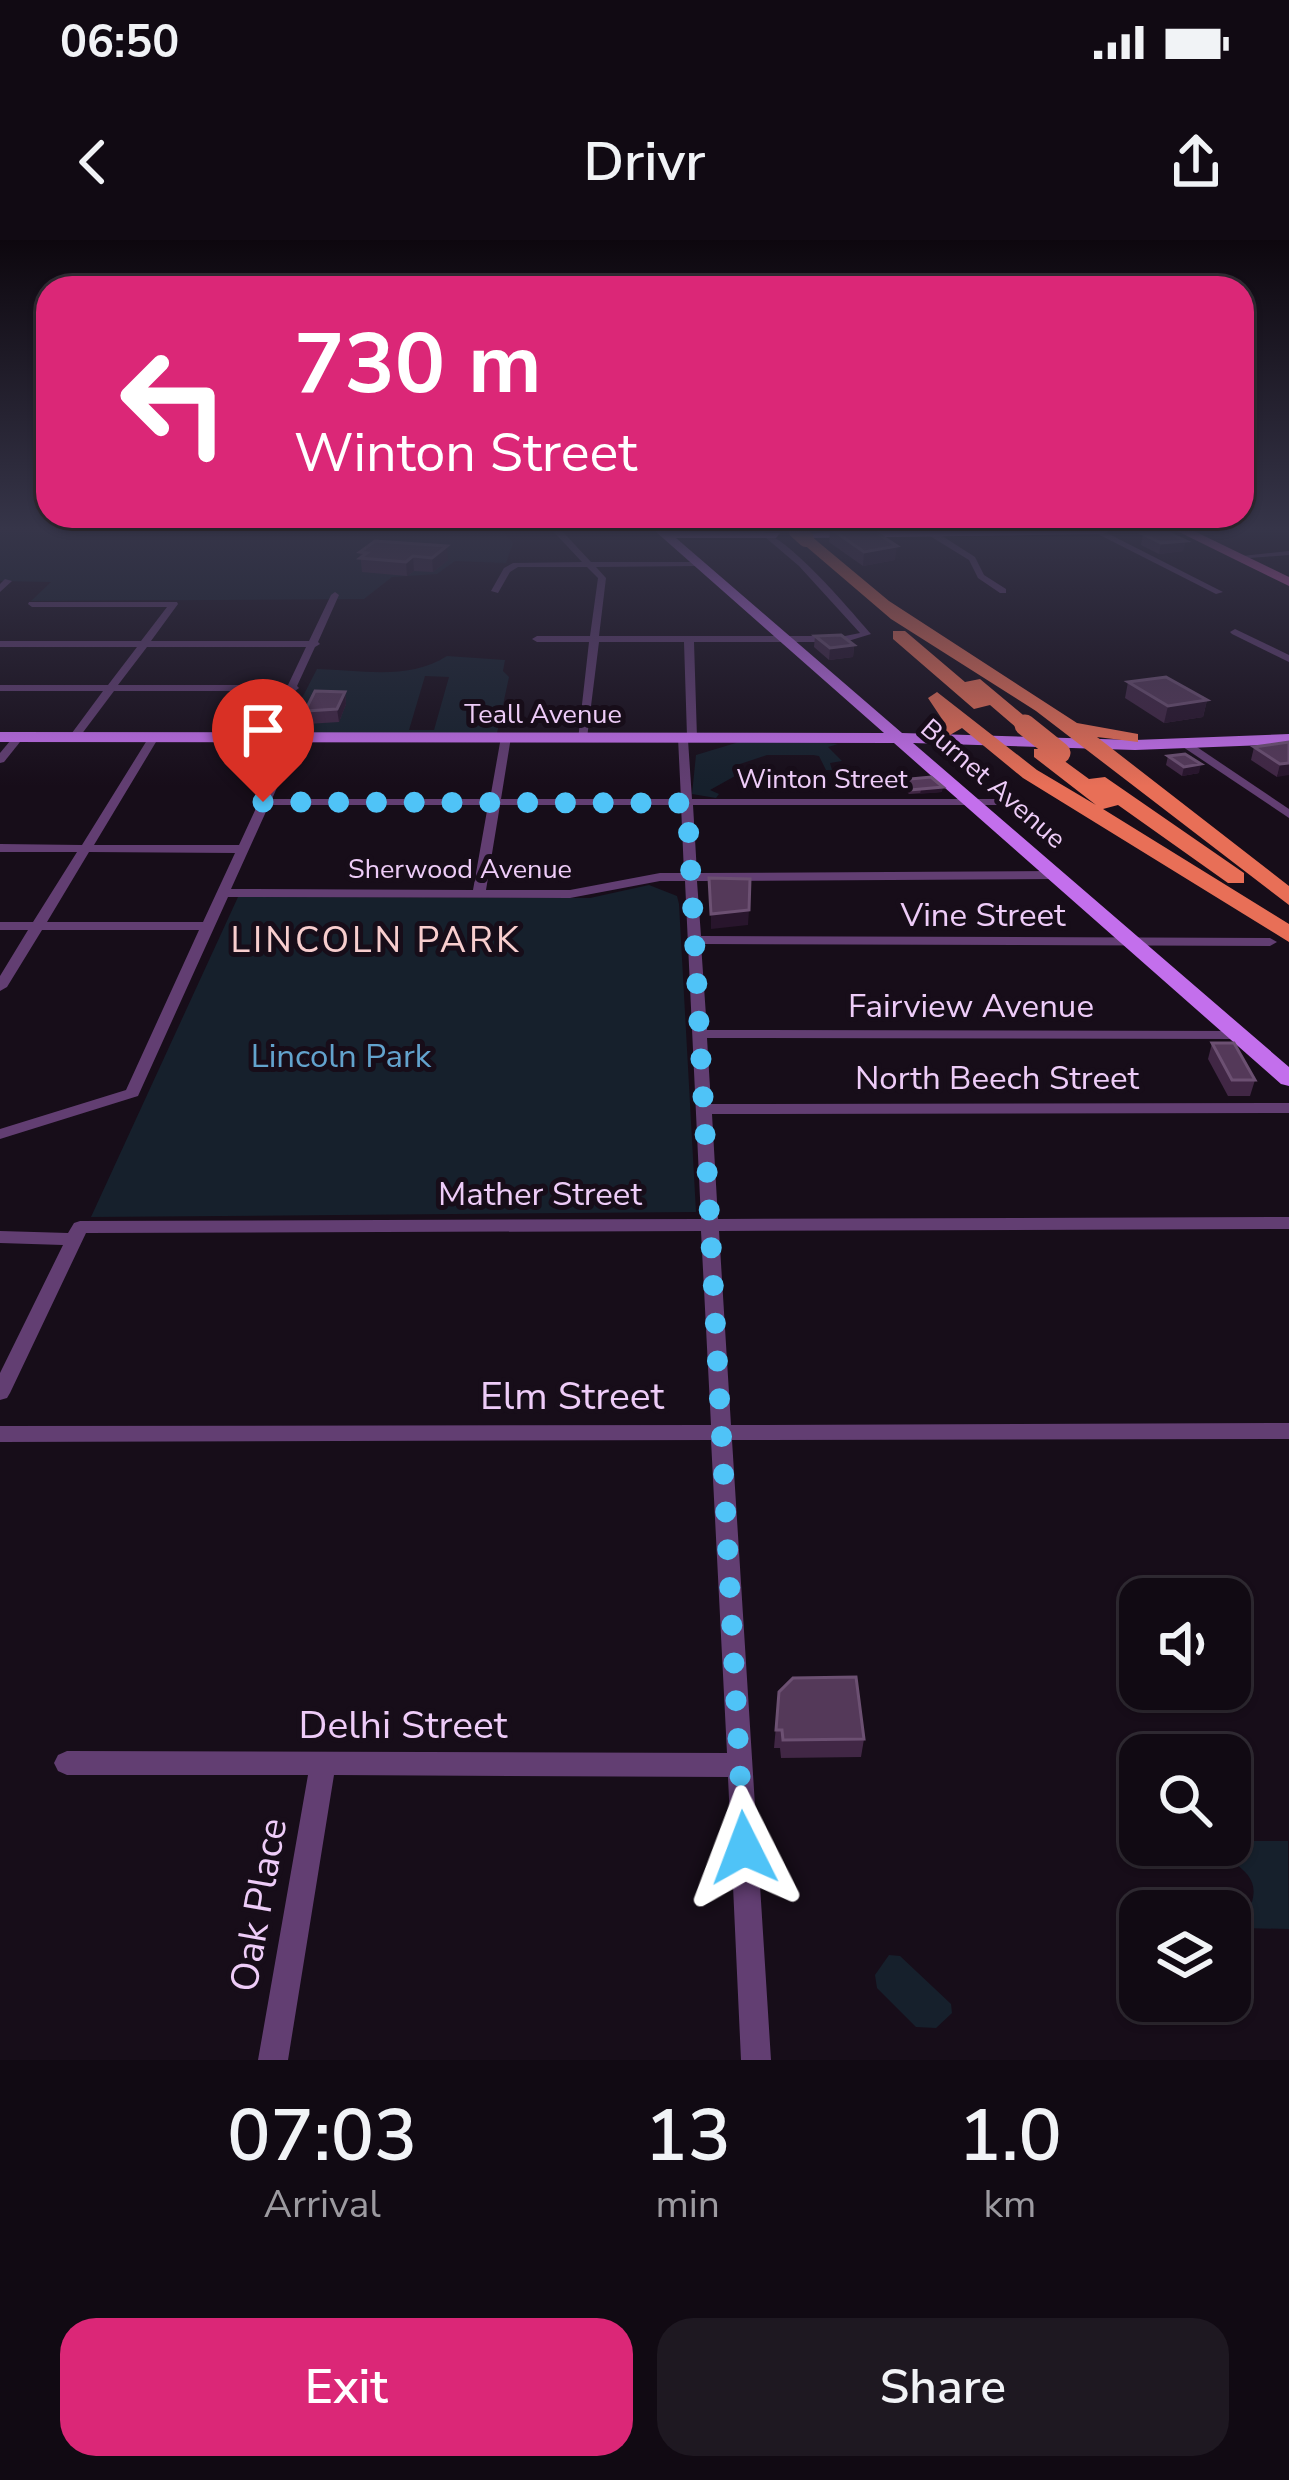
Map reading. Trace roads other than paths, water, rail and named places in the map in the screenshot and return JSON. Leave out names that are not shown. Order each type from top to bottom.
[{"type":"highway","points":[[872,616],[955,724],[931,738]]},
{"type":"highway","points":[[877,616],[1007,730]]},
{"type":"highway","points":[[896,616],[1067,799],[1246,905]]},
{"type":"highway","points":[[902,616],[1087,742],[1128,748]]},
{"type":"highway","points":[[937,698],[1050,753],[1289,915]]},
{"type":"highway","points":[[1061,721],[1128,748],[1289,898]]},
{"type":"highway","points":[[1050,753],[1246,905],[1280,938]]},
{"type":"street","points":[[74,737],[166,616]]},
{"type":"street","points":[[268,737],[326,616]]},
{"type":"street","points":[[582,737],[598,616]]},
{"type":"street","name":"Burnet Avenue","points":[[759,616],[1289,1079]]},
{"type":"street","points":[[537,639],[854,638],[866,634],[851,616]]},
{"type":"street","points":[[1234,632],[1288,658]]},
{"type":"street","points":[[689,639],[687,803],[756,2060]]},
{"type":"street","points":[[0,644],[315,644]]},
{"type":"street","points":[[0,688],[294,688]]},
{"type":"street","name":"Teall Avenue","points":[[0,737],[931,738],[1007,730],[1087,742]]},
{"type":"street","points":[[0,760],[19,737]]},
{"type":"street","points":[[0,987],[154,737]]},
{"type":"street","points":[[0,1134],[132,1094],[294,737]]},
{"type":"street","points":[[479,894],[506,737]]},
{"type":"street","points":[[1128,748],[1289,739]]},
{"type":"street","points":[[1128,748],[1247,740]]},
{"type":"street","points":[[1187,745],[1289,814]]},
{"type":"street","name":"Winton Street","points":[[263,802],[1021,802]]},
{"type":"street","points":[[0,848],[243,848]]},
{"type":"street","name":"Sherwood Avenue","points":[[223,893],[570,894],[633,879],[693,875],[1055,874]]},
{"type":"street","points":[[0,926],[207,926]]},
{"type":"street","name":"Vine Street","points":[[696,940],[1133,943],[1280,938]]},
{"type":"street","name":"Fairview Avenue","points":[[701,1034],[1239,1036]]},
{"type":"street","name":"North Beech Street","points":[[706,1109],[1289,1108]]},
{"type":"street","name":"Mather Street","points":[[0,1238],[712,1224],[1289,1222]]},
{"type":"street","points":[[0,1393],[75,1233]]},
{"type":"street","name":"Elm Street","points":[[0,1434],[1289,1431]]},
{"type":"street","name":"Delhi Street","points":[[67,1763],[740,1765]]},
{"type":"street","name":"Oak Place","points":[[273,2060],[322,1763]]},
{"type":"district","name":"LINCOLN PARK","points":[[376,940]]},
{"type":"park label","name":"Lincoln Park","points":[[341,1056]]}]
